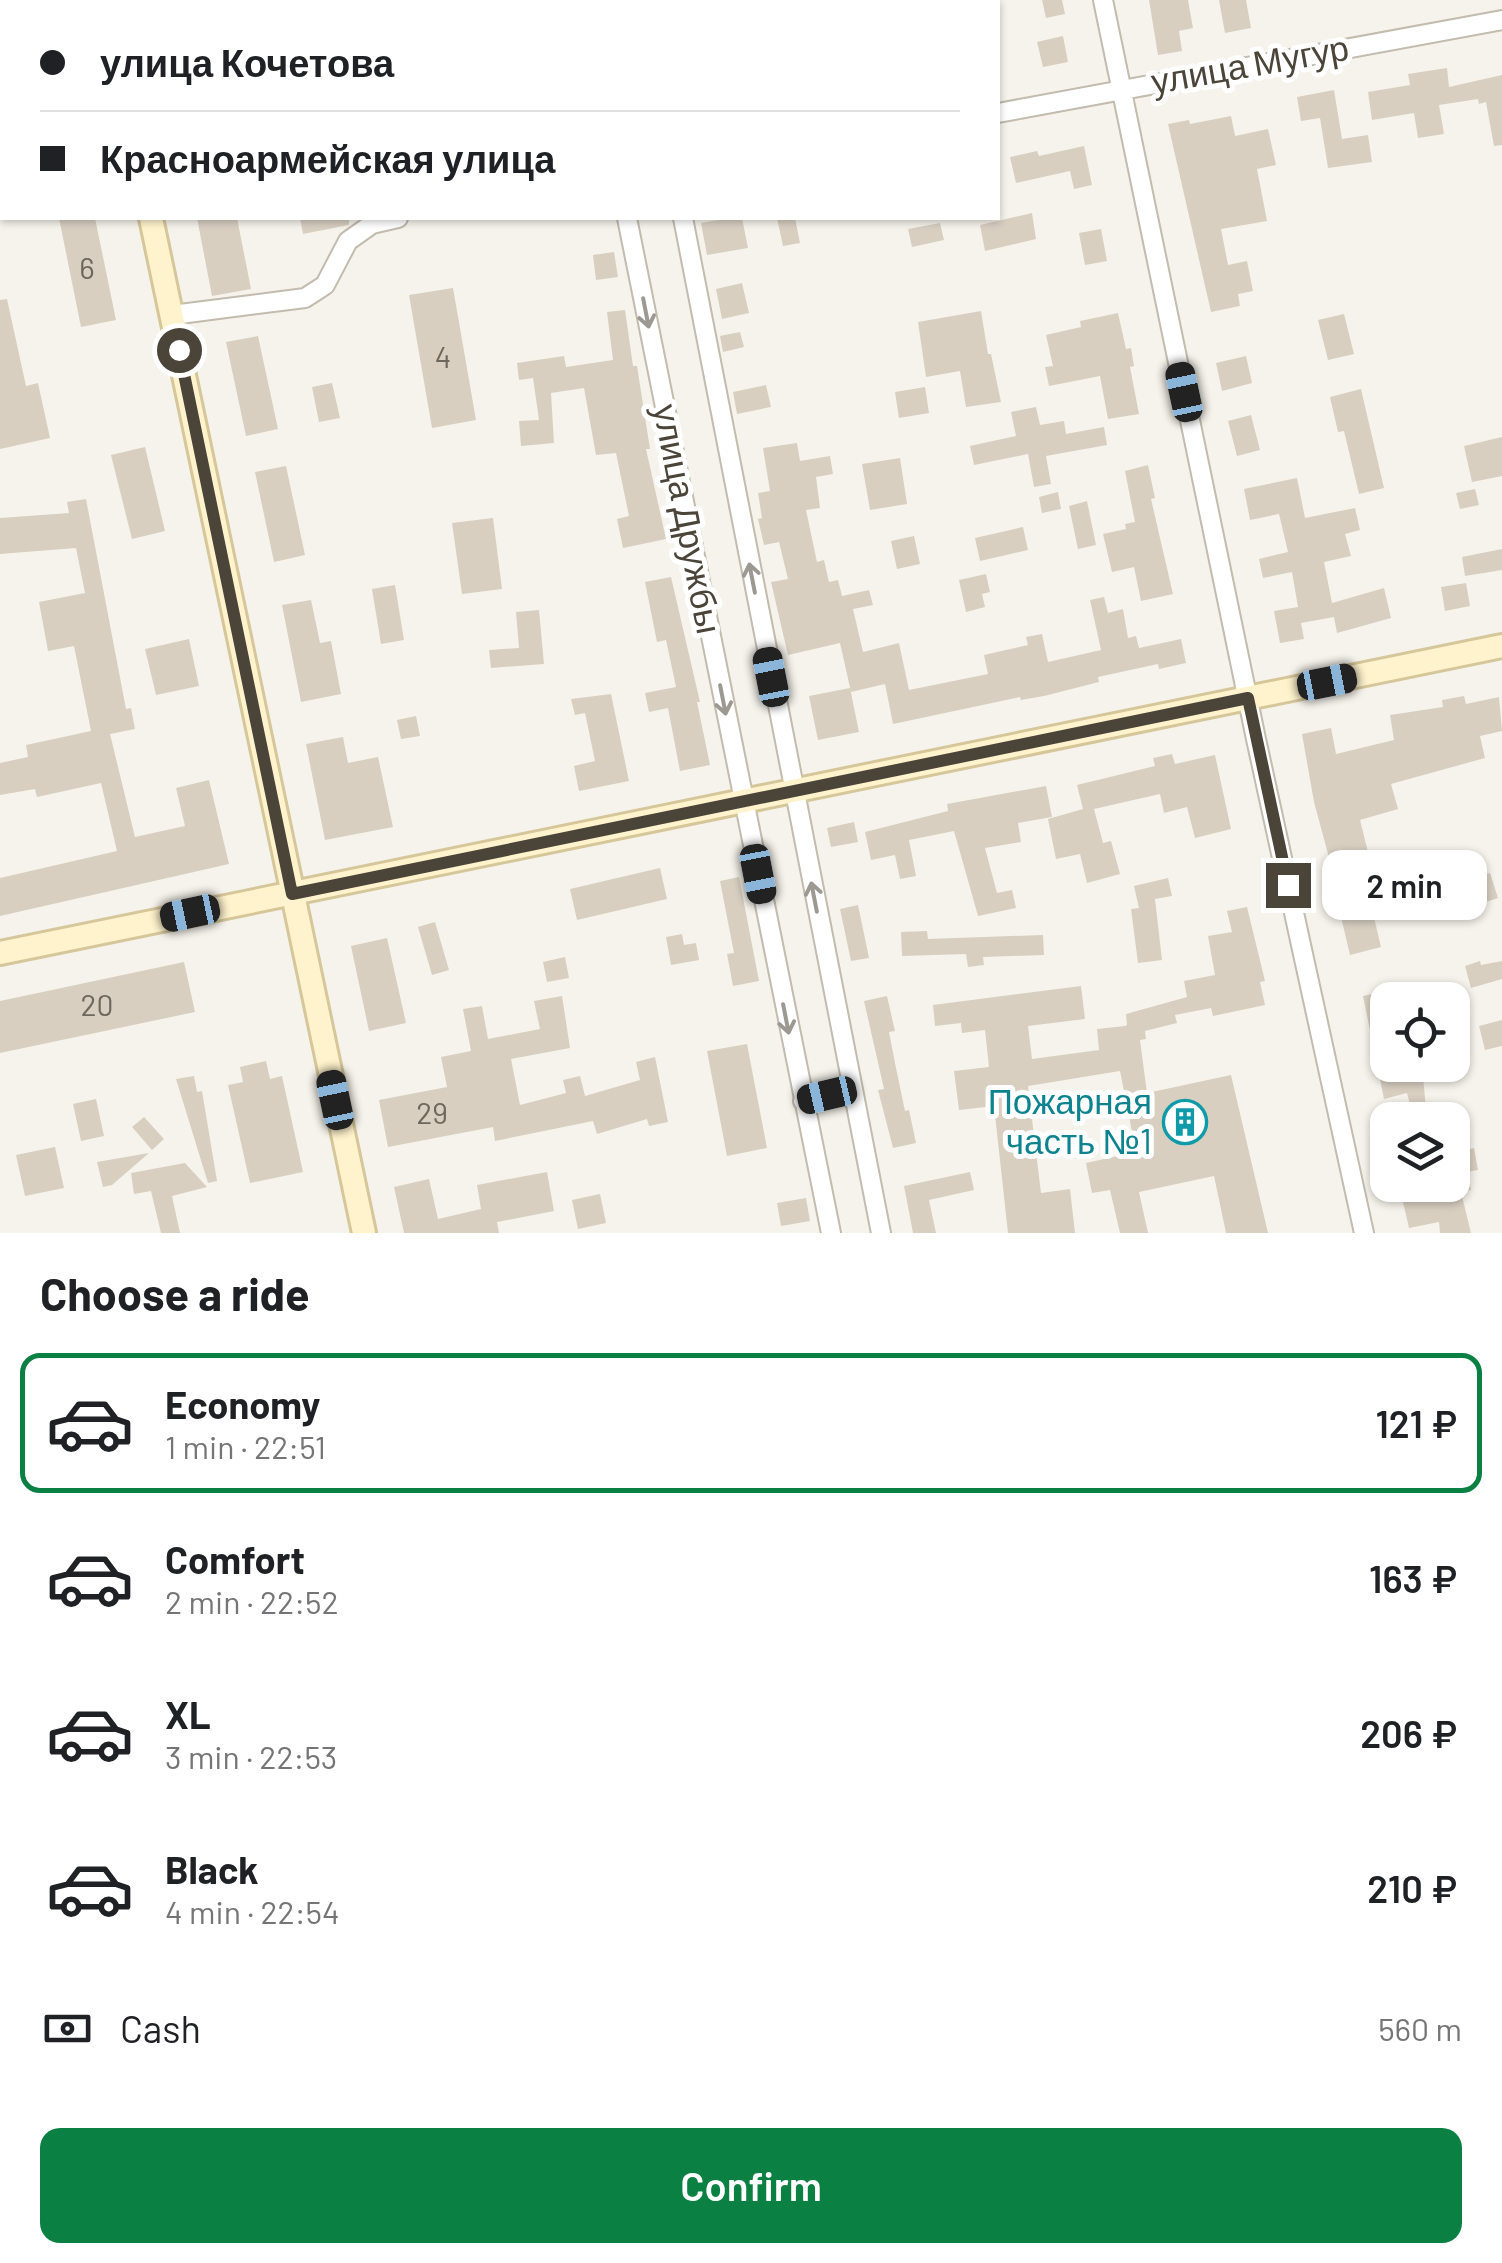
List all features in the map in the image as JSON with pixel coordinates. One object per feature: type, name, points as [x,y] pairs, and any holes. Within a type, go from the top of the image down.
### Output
[{"type":"street","points":[[1103,0],[1364,1233]]},
{"type":"street","name":"улица Мугур","points":[[1000,113],[1502,20]]},
{"type":"street","points":[[151,220],[364,1233]]},
{"type":"street","points":[[172,315],[305,298],[325,285],[348,241],[372,224],[389,220]]},
{"type":"street","name":"улица Дружбы","points":[[627,220],[831,1233]]},
{"type":"street","name":"улица Дружбы","points":[[682,220],[882,1233]]},
{"type":"street","points":[[0,953],[1502,646]]},
{"type":"street","points":[[802,1101],[852,1090]]},
{"type":"building","points":[[1042,0],[1062,0],[1065,14],[1046,18]]},
{"type":"building","points":[[1149,0],[1188,0],[1193,28],[1179,31],[1182,51],[1158,55]]},
{"type":"building","points":[[1219,0],[1246,0],[1251,28],[1225,33]]},
{"type":"building","points":[[1063,36],[1068,62],[1043,67],[1037,42]]},
{"type":"building","points":[[1447,68],[1449,87],[1502,75],[1502,145],[1494,146],[1486,102],[1479,104],[1478,99],[1439,105],[1444,134],[1418,138],[1414,113],[1372,120],[1368,92],[1410,85],[1408,74]]},
{"type":"building","points":[[1334,90],[1342,139],[1368,135],[1372,162],[1328,168],[1320,118],[1301,121],[1297,97]]},
{"type":"building","points":[[1231,116],[1235,136],[1268,129],[1276,165],[1257,169],[1267,221],[1221,229],[1228,265],[1247,261],[1253,291],[1238,294],[1240,306],[1211,312],[1168,124]]},
{"type":"building","points":[[1084,146],[1092,185],[1074,189],[1070,171],[1016,183],[1010,157],[1037,151],[1039,156]]},
{"type":"building","points":[[1032,213],[1036,239],[985,251],[980,225]]},
{"type":"building","points":[[59,220],[95,220],[116,320],[81,327]]},
{"type":"building","points":[[197,220],[237,220],[251,289],[212,296]]},
{"type":"building","points":[[300,220],[349,220],[349,225],[303,234]]},
{"type":"building","points":[[742,220],[748,248],[707,255],[701,223]]},
{"type":"building","points":[[777,220],[795,220],[800,243],[783,246]]},
{"type":"building","points":[[940,223],[944,240],[912,247],[908,229]]},
{"type":"building","points":[[1101,229],[1107,261],[1085,265],[1079,233]]},
{"type":"building","points":[[614,252],[618,277],[596,280],[593,255]]},
{"type":"building","points":[[742,283],[749,313],[722,319],[716,289]]},
{"type":"building","points":[[453,288],[476,420],[432,428],[409,295]]},
{"type":"building","points":[[7,299],[26,386],[38,383],[50,438],[0,449],[0,300]]},
{"type":"building","points":[[625,310],[650,449],[646,449],[666,539],[623,548],[617,519],[629,516],[616,453],[596,455],[584,388],[551,393],[554,443],[521,446],[519,421],[539,420],[533,378],[519,380],[517,363],[564,356],[566,367],[613,360],[607,312]]},
{"type":"building","points":[[981,311],[1001,402],[966,407],[960,371],[926,377],[918,322]]},
{"type":"building","points":[[1118,313],[1126,349],[1131,348],[1134,366],[1130,367],[1139,414],[1108,419],[1100,376],[1049,386],[1045,367],[1053,366],[1046,335],[1081,327],[1080,321]]},
{"type":"building","points":[[1344,314],[1354,354],[1328,360],[1318,320]]},
{"type":"building","points":[[740,332],[744,347],[723,352],[720,336]]},
{"type":"building","points":[[258,336],[278,429],[246,436],[226,342]]},
{"type":"building","points":[[1246,356],[1252,383],[1222,391],[1216,363]]},
{"type":"building","points":[[332,383],[340,418],[319,422],[312,387]]},
{"type":"building","points":[[766,385],[771,407],[737,414],[733,392]]},
{"type":"building","points":[[925,387],[929,413],[899,418],[895,392]]},
{"type":"building","points":[[1361,389],[1384,488],[1359,494],[1344,431],[1338,432],[1330,397]]},
{"type":"building","points":[[1036,407],[1040,425],[1064,421],[1066,434],[1104,427],[1107,445],[1046,456],[1051,484],[1034,487],[1028,454],[974,465],[970,446],[1016,436],[1011,412]]},
{"type":"building","points":[[1251,415],[1260,450],[1237,456],[1228,421]]},
{"type":"building","points":[[1502,437],[1502,476],[1472,482],[1464,446]]},
{"type":"building","points":[[797,443],[800,461],[830,456],[833,474],[816,477],[820,508],[806,510],[817,562],[824,560],[829,582],[838,580],[842,596],[869,590],[873,605],[853,609],[863,652],[899,643],[909,690],[988,674],[984,655],[1028,645],[1026,637],[1042,634],[1048,662],[1101,650],[1090,600],[1104,597],[1108,613],[1123,609],[1128,638],[1136,636],[1139,648],[1181,639],[1186,663],[1159,669],[1158,664],[1098,677],[1099,682],[1044,696],[1021,700],[1020,697],[893,724],[885,684],[851,692],[840,643],[788,655],[771,582],[788,579],[779,542],[764,545],[758,493],[770,491],[763,448]]},
{"type":"building","points":[[145,447],[165,531],[132,539],[111,455]]},
{"type":"building","points":[[900,458],[907,504],[870,510],[862,464]]},
{"type":"building","points":[[1148,465],[1155,498],[1151,499],[1173,594],[1141,601],[1134,567],[1112,572],[1103,534],[1126,529],[1125,524],[1135,522],[1125,471]]},
{"type":"building","points":[[286,466],[305,555],[274,562],[255,472]]},
{"type":"building","points":[[1297,478],[1305,518],[1355,508],[1360,530],[1345,534],[1351,556],[1324,562],[1332,603],[1384,588],[1391,618],[1337,633],[1334,617],[1301,623],[1304,639],[1280,643],[1274,611],[1298,607],[1292,572],[1263,578],[1259,559],[1288,552],[1279,514],[1250,520],[1244,489]]},
{"type":"building","points":[[1475,489],[1479,505],[1460,509],[1456,493]]},
{"type":"building","points":[[1058,492],[1061,509],[1042,513],[1039,497]]},
{"type":"building","points":[[86,499],[126,709],[131,708],[135,729],[110,734],[135,837],[185,826],[176,788],[209,780],[229,864],[0,916],[0,878],[117,851],[101,783],[37,797],[35,789],[0,795],[0,763],[28,757],[26,745],[91,731],[74,646],[48,651],[39,602],[85,593],[76,548],[0,554],[0,518],[69,513],[67,502]]},
{"type":"building","points":[[1087,501],[1096,545],[1078,549],[1069,506]]},
{"type":"building","points":[[493,518],[502,589],[462,594],[452,523]]},
{"type":"building","points":[[1023,527],[1028,550],[980,561],[975,538]]},
{"type":"building","points":[[914,536],[920,564],[897,569],[891,541]]},
{"type":"building","points":[[1502,549],[1502,570],[1465,576],[1462,557]]},
{"type":"building","points":[[986,574],[990,592],[982,594],[985,607],[966,612],[959,580]]},
{"type":"building","points":[[671,577],[700,702],[710,765],[680,771],[668,708],[649,712],[645,693],[676,687],[666,640],[657,642],[645,582]]},
{"type":"building","points":[[1466,583],[1470,606],[1445,611],[1441,587]]},
{"type":"building","points":[[395,585],[404,640],[381,644],[372,589]]},
{"type":"building","points":[[311,600],[320,643],[331,641],[341,694],[301,702],[282,605]]},
{"type":"building","points":[[539,610],[544,664],[491,668],[489,650],[519,648],[516,612]]},
{"type":"building","points":[[189,639],[199,686],[156,695],[145,649]]},
{"type":"building","points":[[850,688],[859,732],[818,740],[809,696]]},
{"type":"building","points":[[611,694],[629,781],[579,791],[574,766],[595,761],[585,713],[575,715],[571,699]]},
{"type":"building","points":[[1464,696],[1466,704],[1499,697],[1502,731],[1480,736],[1485,758],[1391,784],[1398,809],[1360,820],[1369,856],[1331,865],[1302,734],[1331,728],[1336,754],[1394,740],[1390,715],[1443,707],[1442,700]]},
{"type":"building","points":[[416,716],[420,736],[401,739],[397,720]]},
{"type":"building","points":[[343,737],[348,763],[378,757],[393,827],[325,840],[306,744]]},
{"type":"building","points":[[1172,754],[1175,764],[1215,755],[1231,829],[1195,838],[1187,807],[1164,813],[1160,794],[1094,809],[1103,843],[1111,841],[1120,874],[1087,883],[1080,854],[1056,859],[1048,819],[1083,809],[1077,785],[1155,766],[1153,758]]},
{"type":"building","points":[[1046,786],[1052,817],[1018,823],[1021,842],[985,848],[997,893],[1012,890],[1016,908],[978,916],[954,831],[909,840],[916,876],[900,879],[895,855],[871,860],[865,832],[948,811],[947,804]]},
{"type":"building","points":[[854,822],[858,842],[831,847],[827,828]]},
{"type":"building","points":[[660,868],[667,899],[577,920],[570,889]]},
{"type":"building","points":[[1490,873],[1498,898],[1474,906],[1466,881]]},
{"type":"building","points":[[739,877],[759,981],[733,986],[727,954],[734,953],[720,881]]},
{"type":"building","points":[[1168,878],[1172,896],[1155,899],[1162,960],[1138,963],[1131,909],[1139,908],[1134,886]]},
{"type":"building","points":[[858,905],[869,958],[851,961],[840,909]]},
{"type":"building","points":[[1247,907],[1265,981],[1260,982],[1265,1005],[1213,1016],[1211,1008],[1175,1015],[1177,1023],[1145,1031],[1146,1039],[1140,1040],[1147,1093],[1231,1075],[1268,1233],[1226,1233],[1214,1176],[1139,1192],[1148,1233],[1120,1233],[1110,1190],[1092,1193],[1086,1163],[1136,1152],[1120,1071],[1028,1086],[1041,1193],[1070,1189],[1075,1233],[1008,1233],[994,1106],[959,1110],[954,1071],[989,1067],[985,1030],[962,1033],[961,1023],[935,1026],[933,1005],[1081,986],[1085,1019],[1028,1026],[1032,1059],[1099,1050],[1097,1029],[1125,1026],[1126,1014],[1187,997],[1184,981],[1215,975],[1208,936],[1232,932],[1227,911]]},
{"type":"building","points":[[1372,909],[1381,947],[1350,955],[1341,917]]},
{"type":"building","points":[[435,922],[449,970],[432,975],[418,927]]},
{"type":"building","points":[[927,931],[928,939],[1043,935],[1044,955],[983,957],[984,965],[968,967],[966,954],[902,956],[901,932]]},
{"type":"building","points":[[682,934],[684,945],[696,943],[699,960],[671,965],[666,937]]},
{"type":"building","points":[[387,938],[406,1023],[369,1031],[351,946]]},
{"type":"building","points":[[565,957],[569,978],[547,982],[543,962]]},
{"type":"building","points":[[1502,961],[1502,979],[1471,988],[1465,966]]},
{"type":"building","points":[[184,962],[195,1012],[0,1053],[0,1001]]},
{"type":"building","points":[[1370,994],[1370,1030],[1363,996]]},
{"type":"building","points":[[562,996],[570,1048],[511,1059],[520,1105],[566,1093],[563,1080],[580,1076],[585,1096],[640,1080],[636,1062],[655,1057],[668,1122],[649,1126],[647,1119],[597,1134],[593,1121],[495,1141],[493,1127],[388,1147],[379,1100],[447,1087],[441,1057],[471,1051],[463,1009],[482,1006],[488,1039],[540,1029],[534,1001]]},
{"type":"building","points":[[887,996],[895,1031],[889,1032],[896,1068],[916,1143],[893,1148],[878,1090],[884,1089],[864,1001]]},
{"type":"building","points":[[1502,1020],[1502,1046],[1485,1050],[1479,1026]]},
{"type":"building","points":[[747,1044],[767,1148],[727,1156],[707,1051]]},
{"type":"building","points":[[266,1061],[270,1079],[282,1076],[303,1172],[250,1183],[228,1085],[243,1082],[240,1067]]},
{"type":"building","points":[[194,1076],[197,1092],[202,1091],[217,1181],[208,1183],[176,1079]]},
{"type":"building","points":[[1381,1082],[1424,1082],[1425,1102],[1409,1102],[1407,1093],[1384,1099]]},
{"type":"building","points":[[96,1099],[104,1136],[81,1141],[73,1104]]},
{"type":"building","points":[[144,1117],[164,1139],[152,1150],[132,1127]]},
{"type":"building","points":[[55,1147],[64,1188],[25,1196],[16,1155]]},
{"type":"building","points":[[1474,1148],[1478,1170],[1470,1171],[1470,1149]]},
{"type":"building","points":[[149,1153],[112,1185],[103,1187],[97,1162]]},
{"type":"building","points":[[185,1163],[207,1187],[172,1196],[180,1233],[161,1233],[151,1191],[134,1194],[131,1173]]},
{"type":"building","points":[[547,1172],[554,1211],[497,1222],[499,1233],[404,1233],[394,1187],[429,1179],[438,1219],[481,1209],[477,1185]]},
{"type":"building","points":[[970,1172],[974,1190],[929,1200],[936,1233],[913,1233],[904,1186]]},
{"type":"building","points":[[600,1194],[606,1223],[578,1229],[572,1200]]},
{"type":"building","points":[[806,1198],[810,1221],[781,1226],[777,1203]]},
{"type":"building","points":[[1403,1202],[1463,1202],[1471,1233],[1440,1233],[1439,1222],[1409,1228]]},
{"type":"place","name":"Пожарная часть №1","points":[[1185,1122]]},
{"type":"route","points":[[179,350],[292,894],[1248,698],[1288,885]]}]
